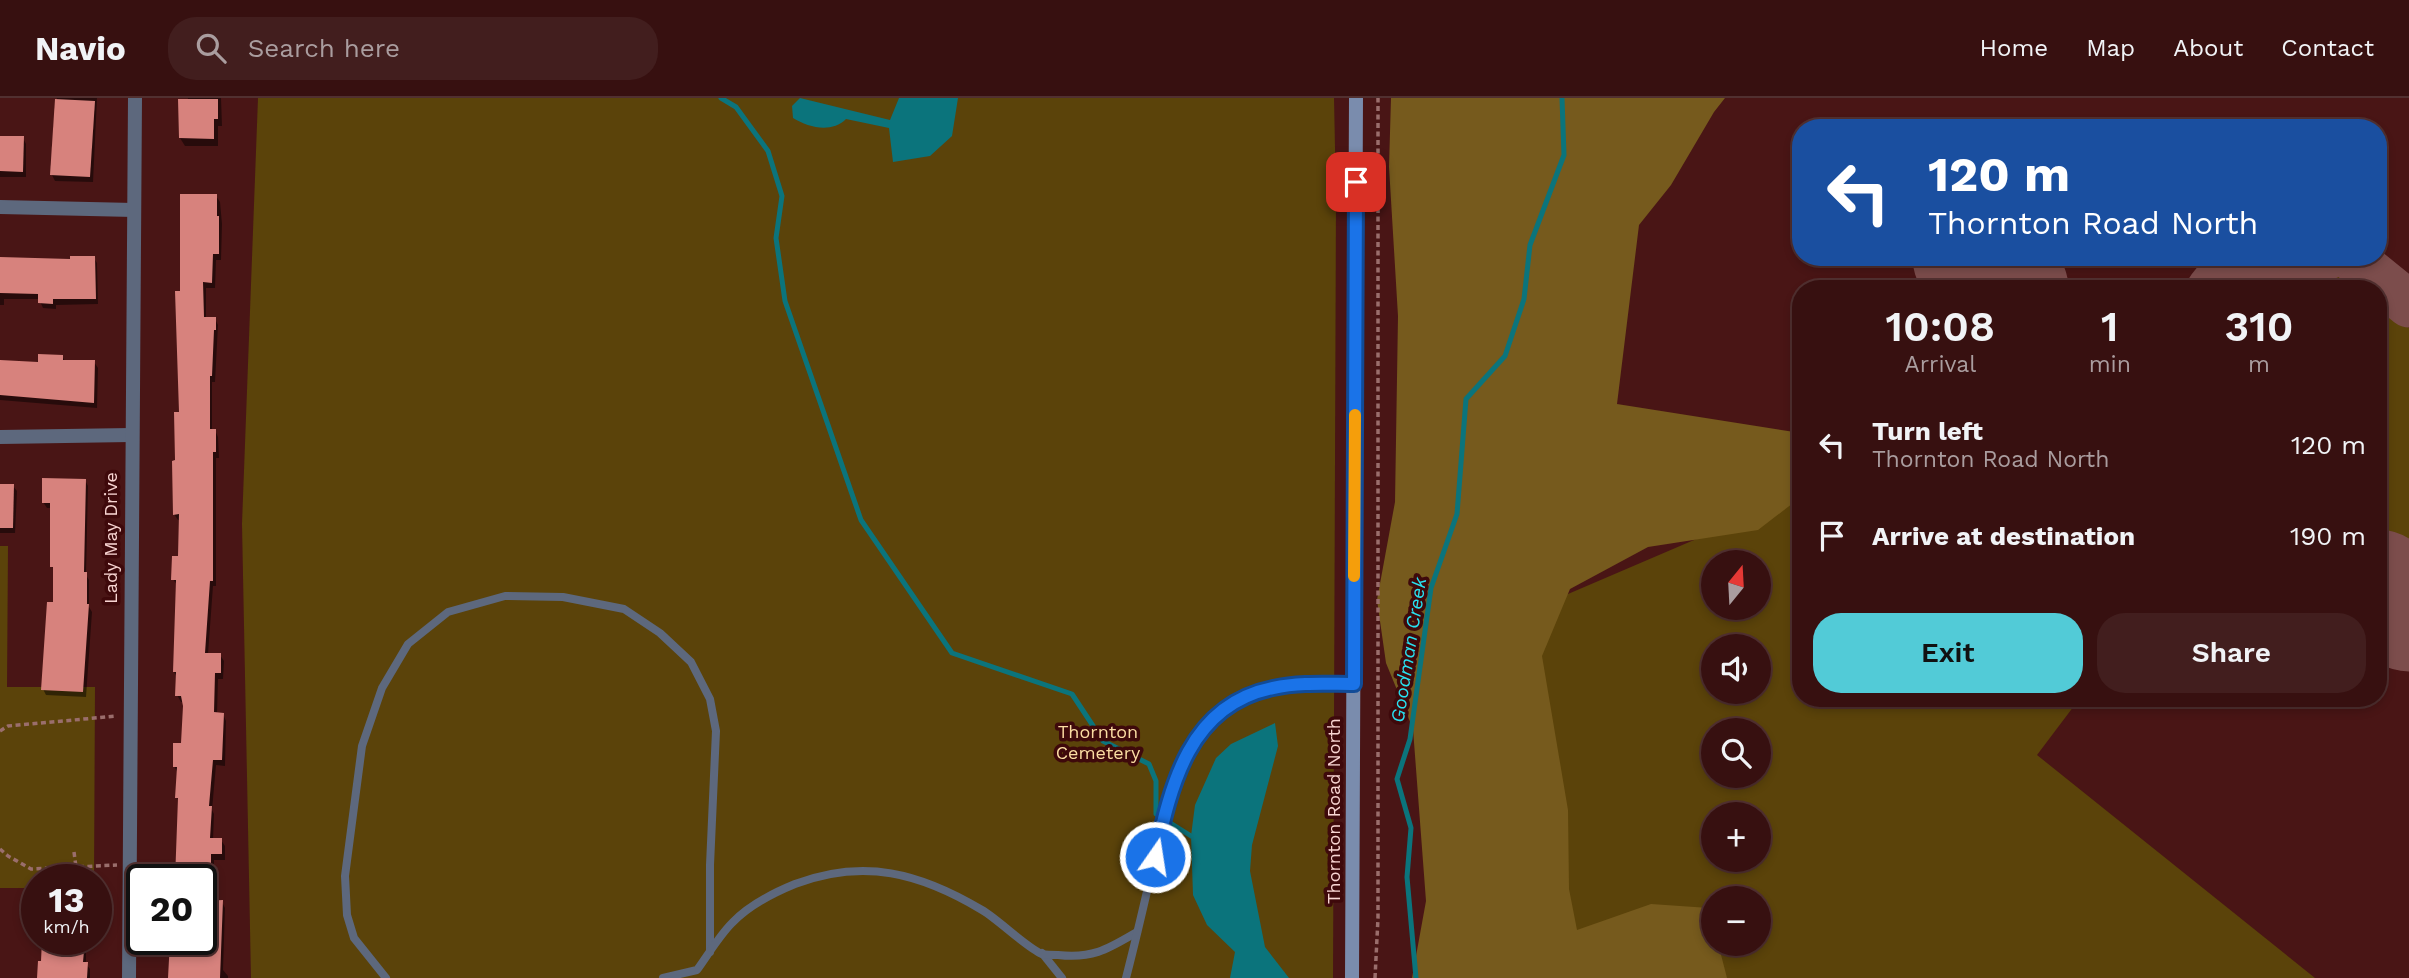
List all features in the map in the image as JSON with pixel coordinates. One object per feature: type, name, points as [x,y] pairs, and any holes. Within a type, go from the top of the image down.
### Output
[{"type":"main road","name":"Thornton Road North","points":[[1352,978],[1356,98]]},
{"type":"street","name":"Lady May Drive","points":[[129,864],[135,98]]},
{"type":"street","points":[[0,207],[134,210]]},
{"type":"street","points":[[0,437],[131,435]]},
{"type":"street","name":"Lady May Drive","points":[[129,955],[129,978]]},
{"type":"lane","points":[[386,978],[354,938],[347,915],[345,876],[362,746],[382,688],[408,644],[448,612],[505,596],[563,597],[624,609],[660,633],[691,662],[710,699],[716,732],[710,866],[710,952]]},
{"type":"lane","points":[[1126,978],[1167,807],[1181,766],[1196,737],[1216,715],[1242,697],[1272,688],[1300,684],[1354,684]]},
{"type":"lane","points":[[663,978],[697,974],[732,922],[771,893],[815,877],[864,870],[891,872],[916,878],[984,911],[1042,954],[1062,978]]},
{"type":"lane","points":[[1042,954],[1092,956],[1137,932]]},
{"type":"path","points":[[1375,978],[1378,918],[1378,98]]},
{"type":"path","points":[[0,731],[8,726],[130,715]]},
{"type":"path","points":[[0,849],[22,864]]},
{"type":"path","points":[[74,852],[76,864]]},
{"type":"green space","name":"Thornton Cemetery","points":[[258,98],[1334,98],[1336,198],[1333,978],[251,978],[242,524]]},
{"type":"green space","points":[[2343,274],[2350,280],[2272,280]]},
{"type":"green space","points":[[2387,310],[2409,328],[2409,558],[2387,540]]},
{"type":"green space","points":[[1792,493],[1792,707],[2073,707],[2037,755],[2315,978],[1543,978],[1540,606],[1750,516]]},
{"type":"green space","points":[[0,546],[8,546],[7,687],[95,687],[94,864],[21,864],[21,888],[0,888]]},
{"type":"shaded area","points":[[1391,98],[1725,98],[1671,185],[1639,225],[1617,404],[1792,432],[1792,504],[1758,530],[1648,547],[1570,589],[1542,656],[1568,810],[1569,889],[1577,930],[1651,904],[1701,907],[1701,956],[1721,956],[1727,978],[1412,978],[1426,901],[1413,729],[1386,663],[1377,600],[1395,502],[1398,316],[1389,167]]},
{"type":"water","points":[[800,98],[890,120],[899,98],[958,98],[952,136],[930,156],[893,162],[889,128],[846,119],[834,126],[820,128],[806,124],[793,118],[792,106]]},
{"type":"water","points":[[1275,723],[1278,746],[1252,845],[1250,871],[1265,947],[1289,978],[1230,978],[1235,952],[1207,925],[1193,895],[1191,836],[1195,805],[1216,758],[1231,744]]},
{"type":"building","points":[[55,99],[95,101],[90,177],[50,175]]},
{"type":"building","points":[[178,99],[218,99],[214,139],[179,138]]},
{"type":"building","points":[[0,136],[24,136],[23,172],[0,171]]},
{"type":"building","points":[[180,194],[217,194],[219,254],[213,254],[212,283],[203,282],[204,317],[216,317],[210,376],[210,429],[216,429],[216,452],[213,452],[213,581],[210,581],[205,653],[221,653],[221,673],[215,673],[214,712],[224,713],[222,760],[213,760],[209,806],[212,806],[210,838],[222,838],[222,854],[211,854],[211,864],[176,864],[178,798],[175,798],[177,767],[173,767],[173,743],[181,743],[183,706],[181,696],[175,696],[176,672],[173,672],[176,580],[171,580],[172,556],[178,556],[179,514],[173,515],[172,461],[175,460],[174,412],[179,412],[175,291],[180,291]]},
{"type":"building","points":[[70,256],[95,256],[96,299],[53,299],[53,304],[38,303],[38,294],[0,293],[0,257],[70,259]]},
{"type":"building","points":[[38,354],[63,355],[63,360],[95,360],[94,403],[0,395],[0,360],[38,362]]},
{"type":"building","points":[[42,478],[86,479],[84,572],[87,572],[89,604],[83,692],[41,690],[47,602],[53,602],[50,503],[42,503]]},
{"type":"building","points":[[0,484],[14,484],[13,528],[0,528]]},
{"type":"building","points":[[217,900],[223,900],[220,978],[168,978],[169,955],[217,955]]},
{"type":"building","points":[[41,955],[84,955],[83,962],[88,962],[87,978],[37,978],[38,961],[41,961]]},
{"type":"waterway","points":[[721,98],[736,107],[768,151],[782,196],[776,238],[785,301],[861,520],[952,653],[1072,694],[1103,741],[1149,764],[1156,781],[1156,814],[1191,836]]},
{"type":"waterway","name":"Goodman Creek","points":[[1416,978],[1407,877],[1411,828],[1397,779],[1410,739],[1431,588],[1457,514],[1466,399],[1505,356],[1524,299],[1530,245],[1564,155],[1562,98]]},
{"type":"taxiway","points":[[2217,280],[2226,269],[2251,266]]},
{"type":"taxiway","points":[[2362,266],[2379,280]]},
{"type":"taxiway","points":[[2387,286],[2409,304]]},
{"type":"runway","points":[[1982,266],[1999,280]]},
{"type":"runway","points":[[2387,595],[2409,613]]},
{"type":"slow traffic","points":[[1354,576],[1355,415]]},
{"type":"route","points":[[1155,857],[1167,807],[1181,766],[1196,737],[1216,715],[1242,697],[1272,688],[1300,684],[1354,684],[1356,182]]}]
